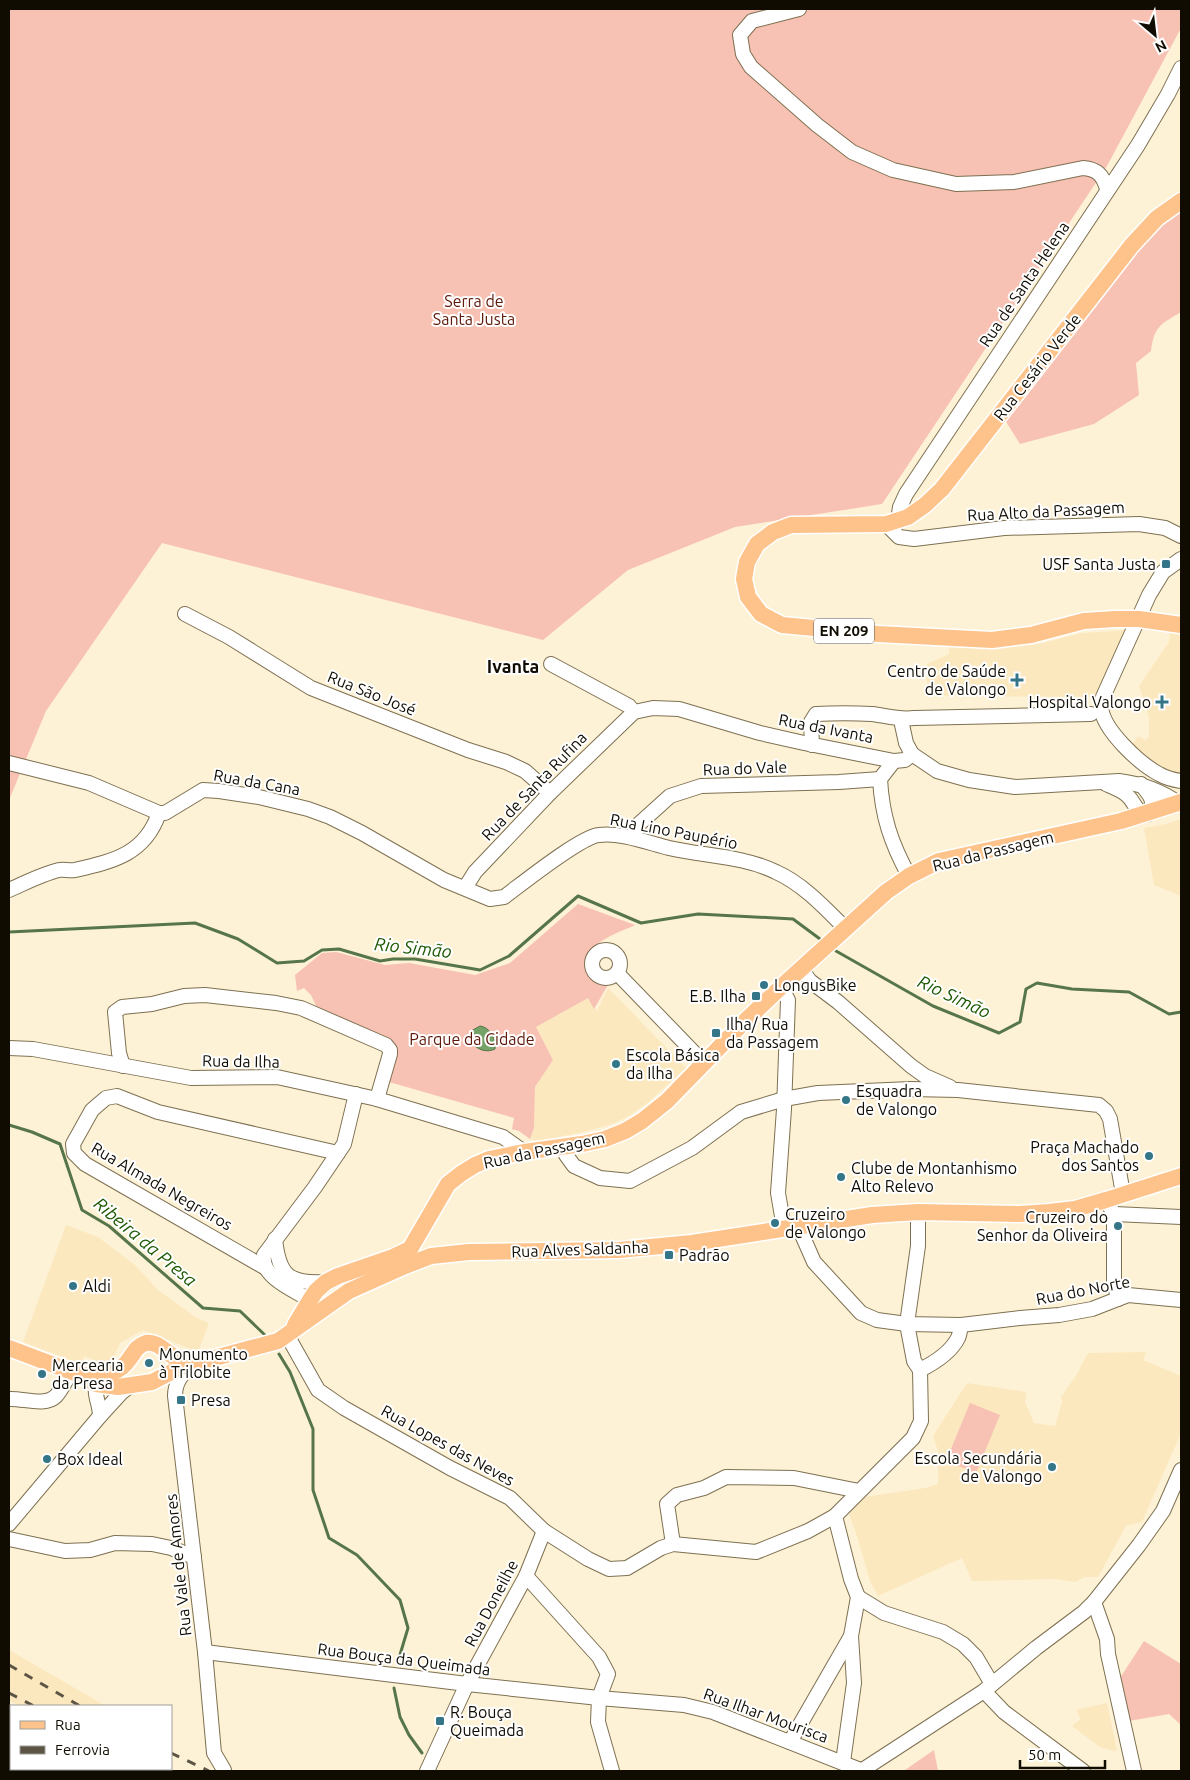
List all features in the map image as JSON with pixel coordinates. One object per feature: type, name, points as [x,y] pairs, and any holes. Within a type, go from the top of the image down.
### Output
[{"type":"main road","name":"Rua Cesário Verde","points":[[892,522],[908,517],[925,505],[942,489],[1132,245],[1157,218],[1181,201]]},
{"type":"main road","name":"EN 209","points":[[892,522],[791,525],[773,532],[757,544],[747,562],[744,579],[748,597],[762,614],[782,624],[898,636],[992,640],[1032,635],[1084,621],[1116,618],[1181,625]]},
{"type":"main road","name":"Rua da Passagem","points":[[416,1254],[448,1184],[462,1173],[489,1159],[605,1139],[625,1132],[642,1121],[667,1101],[781,987],[886,892],[909,876],[939,861],[1121,821],[1180,803]]},
{"type":"main road","points":[[1123,1194],[1181,1176]]},
{"type":"main road","name":"Rua Alves Saldanha","points":[[349,1291],[405,1266],[416,1254],[431,1256],[469,1252],[619,1250],[692,1243],[872,1215],[918,1212],[1020,1214],[1110,1207],[1123,1194]]},
{"type":"main road","points":[[288,1335],[310,1300],[326,1282],[338,1276],[400,1255],[416,1254]]},
{"type":"main road","points":[[310,1300],[323,1301],[349,1291]]},
{"type":"main road","points":[[9,1348],[91,1386],[118,1387],[156,1374],[182,1362],[197,1362],[270,1344],[288,1335],[349,1291]]},
{"type":"main road","points":[[91,1386],[105,1375],[112,1374],[127,1362],[138,1347],[150,1343],[162,1348],[156,1374]]},
{"type":"main road","points":[[127,1362],[140,1379],[156,1374]]},
{"type":"street","points":[[799,9],[752,21],[740,35],[743,54],[751,67],[817,125],[852,152],[893,170],[956,184],[1014,182],[1083,168],[1093,169],[1100,174],[1107,189]]},
{"type":"street","name":"Rua de Santa Helena","points":[[892,522],[906,494],[1138,145],[1181,68]]},
{"type":"street","name":"Rua Alto da Passagem","points":[[892,522],[899,537],[914,539],[1004,528],[1139,524],[1164,528],[1181,536]]},
{"type":"street","points":[[1181,559],[1163,572],[1149,596],[1103,697],[1101,708],[1119,741],[1135,756],[1158,774],[1181,781]]},
{"type":"street","name":"Rua São José","points":[[185,614],[229,637],[310,688],[468,750],[506,762],[524,771],[550,793]]},
{"type":"street","points":[[551,664],[629,706],[634,712]]},
{"type":"street","name":"Rua da Ivanta","points":[[634,712],[653,708],[679,708],[808,744],[894,761]]},
{"type":"street","name":"Rua de Santa Rufina","points":[[465,888],[474,872],[550,793],[634,712]]},
{"type":"street","points":[[808,744],[811,722],[816,714],[870,714],[892,716],[901,720],[914,718],[1090,714]]},
{"type":"street","points":[[901,720],[906,743],[912,754],[937,771],[969,780],[1015,787],[1119,781],[1141,784],[1164,793],[1180,803]]},
{"type":"street","points":[[909,876],[894,849],[885,820],[880,779],[894,761],[905,760],[912,754]]},
{"type":"street","points":[[9,763],[89,784],[159,813],[154,828],[138,847],[114,859],[72,871],[61,870],[9,890]]},
{"type":"street","name":"Rua do Vale","points":[[632,837],[639,824],[670,796],[701,786],[880,779]]},
{"type":"street","points":[[1102,783],[1130,797],[1137,809],[1148,814],[1153,807],[1153,801],[1141,784]]},
{"type":"street","name":"Rua da Cana","points":[[159,813],[165,813],[204,790],[218,790],[259,797],[308,809],[354,829],[444,880],[465,888]]},
{"type":"street","points":[[1119,790],[1124,809],[1121,821]]},
{"type":"street","name":"Rua Lino Paupério","points":[[465,888],[490,899],[504,897],[581,842],[598,835],[632,837],[670,848],[759,865],[775,871],[805,891],[846,929]]},
{"type":"street","points":[[801,969],[810,981],[838,1002],[911,1066],[925,1076],[958,1090]]},
{"type":"street","points":[[617,973],[704,1064]]},
{"type":"street","name":"Rua do Norte","points":[[781,987],[788,1000],[778,1193],[792,1227],[803,1237],[814,1262],[861,1313],[877,1320],[907,1324],[961,1325],[1059,1315],[1092,1309],[1128,1296],[1181,1300]]},
{"type":"street","points":[[123,1066],[119,1053],[116,1012],[122,1008],[152,1004],[184,996],[205,994],[276,1003],[301,1008],[386,1045],[390,1050],[390,1054],[377,1099]]},
{"type":"street","name":"Rua da Ilha","points":[[9,1048],[33,1049],[192,1078],[277,1077],[377,1099],[503,1137],[524,1152]]},
{"type":"street","points":[[564,1147],[566,1155],[574,1166],[600,1178],[630,1180],[692,1148],[741,1112],[784,1099],[818,1093],[911,1089],[958,1090],[1099,1106],[1106,1111],[1110,1118],[1123,1194]]},
{"type":"street","points":[[310,1300],[273,1277],[264,1267],[262,1260],[275,1239],[344,1144],[356,1094]]},
{"type":"street","name":"Rua Almada Negreiros","points":[[264,1267],[85,1164],[74,1153],[73,1144],[92,1110],[106,1098],[117,1096],[158,1112],[338,1153]]},
{"type":"street","points":[[1118,1299],[1114,1281],[1110,1207],[1181,1217]]},
{"type":"street","name":"Rua Lopes das Neves","points":[[288,1335],[318,1390],[344,1408],[441,1464],[510,1498],[544,1530],[588,1559],[609,1569],[627,1568],[661,1548],[673,1544],[756,1552],[808,1531],[835,1516],[913,1438],[921,1421],[920,1370],[914,1361],[907,1324],[918,1246],[918,1212]]},
{"type":"street","points":[[275,1239],[277,1258],[285,1272],[296,1280],[326,1282]]},
{"type":"street","points":[[920,1370],[933,1364],[948,1351],[958,1337],[961,1325]]},
{"type":"street","points":[[91,1386],[98,1381],[114,1379],[127,1362]]},
{"type":"street","points":[[175,1393],[182,1375],[197,1362]]},
{"type":"street","points":[[9,1399],[16,1398],[47,1402],[55,1397],[91,1386],[156,1374]]},
{"type":"street","name":"Rua Vale de Amores","points":[[156,1374],[175,1393],[205,1652],[214,1754],[224,1770]]},
{"type":"street","points":[[9,1524],[100,1416],[91,1386]]},
{"type":"street","points":[[862,1771],[988,1688],[1084,1612],[1139,1545],[1163,1511],[1181,1470]]},
{"type":"street","points":[[673,1544],[667,1504],[678,1495],[704,1488],[726,1477],[794,1478],[859,1491]]},
{"type":"street","points":[[835,1516],[851,1579],[858,1597],[851,1636],[854,1683],[843,1762]]},
{"type":"street","name":"Rua Doneilhe","points":[[427,1771],[467,1684],[526,1576],[544,1530]]},
{"type":"street","points":[[9,1539],[65,1551],[90,1550],[115,1543],[152,1544],[170,1548],[194,1557]]},
{"type":"street","points":[[526,1576],[599,1657],[608,1674],[599,1698],[598,1722],[612,1771]]},
{"type":"street","points":[[858,1597],[884,1612],[943,1632],[963,1644],[976,1656],[988,1688],[1004,1712],[1083,1771]]},
{"type":"street","points":[[1094,1602],[1107,1639],[1108,1654],[1134,1771]]},
{"type":"street","points":[[790,1742],[851,1636]]},
{"type":"street","name":"Rua Bouça da Queimada","points":[[205,1652],[599,1698]]},
{"type":"street","name":"Rua Ilhar Mourisca","points":[[599,1698],[684,1705],[713,1712],[862,1771]]},
{"type":"shaded area","name":"Centro de Saúde de Valongo","points":[[1130,630],[1099,697],[927,696],[927,664],[949,654],[949,647],[996,649],[1043,643],[1082,633]]},
{"type":"shaded area","name":"Hospital Valongo","points":[[1170,633],[1181,635],[1181,776],[1175,776],[1132,746],[1138,736],[1146,740],[1149,737],[1149,717],[1139,686],[1169,642]]},
{"type":"shaded area","points":[[1181,819],[1181,896],[1154,885],[1144,828]]},
{"type":"shaded area","name":"Escola Básica da Ilha","points":[[608,988],[686,1068],[646,1104],[627,1117],[612,1124],[584,1132],[538,1141],[530,1139],[534,1128],[535,1087],[553,1060],[536,1027],[588,998],[597,1011]]},
{"type":"shaded area","points":[[480,1026],[492,1034],[495,1049],[490,1051],[481,1050],[471,1041],[471,1031]]},
{"type":"shaded area","points":[[66,1225],[98,1237],[136,1266],[158,1290],[195,1317],[209,1323],[198,1352],[143,1330],[120,1343],[110,1366],[84,1356],[81,1364],[23,1342]]},
{"type":"shaded area","name":"Escola Secundária de Valongo","points":[[1146,1352],[1143,1360],[1181,1376],[1181,1433],[1142,1522],[1126,1526],[1098,1577],[1084,1577],[1076,1582],[1055,1579],[972,1581],[962,1558],[878,1596],[870,1581],[849,1514],[864,1497],[925,1488],[938,1484],[938,1451],[933,1436],[967,1383],[1026,1392],[1025,1402],[1034,1423],[1055,1426],[1062,1402],[1061,1397],[1077,1374],[1088,1353]]},
{"type":"shaded area","points":[[9,1650],[104,1705],[18,1705],[9,1701]]},
{"type":"shaded area","points":[[1107,1703],[1117,1750],[1114,1751],[1100,1747],[1072,1726],[1081,1719],[1076,1710]]},
{"type":"green space","name":"Serra de Santa Justa","points":[[9,9],[1181,9],[1181,28],[1107,166],[882,504],[735,527],[628,570],[543,640],[162,543],[46,711],[9,800]]},
{"type":"green space","points":[[1181,209],[1181,312],[1160,327],[1154,336],[1151,351],[1136,363],[1139,395],[1094,424],[1020,444],[1005,420],[1139,247],[1162,224]]},
{"type":"green space","name":"Parque da Cidade","points":[[578,904],[635,925],[600,942],[587,955],[585,963],[586,972],[590,978],[595,982],[608,985],[594,1009],[588,998],[536,1027],[553,1060],[535,1087],[534,1128],[530,1139],[519,1131],[512,1129],[514,1118],[389,1082],[398,1051],[392,1041],[318,1010],[311,995],[304,988],[297,991],[295,975],[322,953],[336,952],[385,965],[409,963],[475,975],[510,963]]},
{"type":"green space","points":[[970,1403],[1000,1415],[976,1473],[946,1461]]},
{"type":"green space","points":[[1144,1641],[1181,1664],[1181,1725],[1169,1714],[1129,1721],[1120,1678]]},
{"type":"green space","points":[[934,1750],[938,1771],[905,1770]]},
{"type":"waterway","name":"Rio Simão","points":[[9,932],[195,923],[238,939],[277,963],[304,961],[322,950],[339,949],[380,961],[415,959],[480,970],[509,956],[578,896],[641,923],[698,914],[793,919],[820,939]]},
{"type":"waterway","name":"Rio Simão","points":[[836,951],[933,1006],[999,1033],[1020,1022],[1026,989],[1037,983],[1072,989],[1129,992],[1169,1014],[1181,1012]]},
{"type":"waterway","name":"Ribeira da Presa","points":[[9,1125],[60,1144],[82,1210],[109,1226],[203,1308],[240,1311],[267,1337]]},
{"type":"waterway","name":"Ribeira da Presa","points":[[279,1354],[290,1372],[313,1429],[313,1490],[329,1538],[357,1555],[400,1600],[408,1628],[399,1658]]},
{"type":"waterway","name":"Ribeira da Presa","points":[[394,1688],[400,1717],[409,1735],[422,1753]]},
{"type":"railway","points":[[9,1665],[78,1705]]},
{"type":"railway","points":[[9,1693],[32,1705]]},
{"type":"railway","points":[[172,1753],[209,1771]]},
{"type":"place","name":"USF Santa Justa","points":[[1166,564]]},
{"type":"place","name":"Centro de Saúde de Valongo","points":[[1017,680]]},
{"type":"place","name":"Hospital Valongo","points":[[1162,702]]},
{"type":"place","name":"LongusBike","points":[[764,985]]},
{"type":"place","name":"E.B. Ilha","points":[[756,996]]},
{"type":"place","name":"Ilha/ Rua da Passagem","points":[[716,1033]]},
{"type":"place","name":"Escola Básica da Ilha","points":[[616,1064]]},
{"type":"place","name":"Esquadra de Valongo","points":[[846,1100]]},
{"type":"place","name":"Praça Machado dos Santos","points":[[1149,1156]]},
{"type":"place","name":"Clube de Montanhismo Alto Relevo","points":[[841,1177]]},
{"type":"place","name":"Cruzeiro de Valongo","points":[[775,1223]]},
{"type":"place","name":"Cruzeiro do Senhor da Oliveira","points":[[1118,1226]]},
{"type":"place","name":"Padrão","points":[[669,1255]]},
{"type":"place","name":"Aldi","points":[[73,1286]]},
{"type":"place","name":"Monumento à Trilobite","points":[[149,1363]]},
{"type":"place","name":"Mercearia da Presa","points":[[42,1374]]},
{"type":"place","name":"Presa","points":[[181,1400]]},
{"type":"place","name":"Box Ideal","points":[[47,1459]]},
{"type":"place","name":"Escola Secundária de Valongo","points":[[1052,1467]]},
{"type":"place","name":"R. Bouça Queimada","points":[[440,1721]]},
{"type":"district","name":"Ivanta","points":[[513,667]]}]
